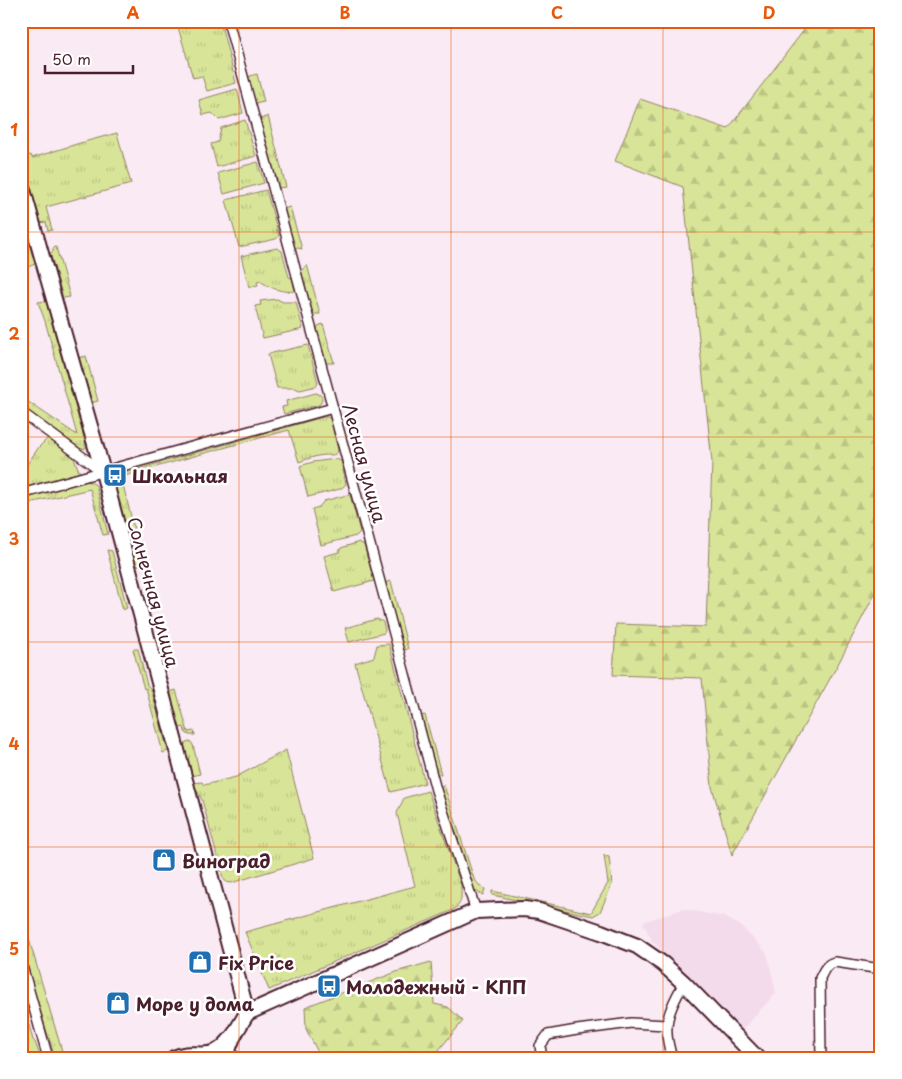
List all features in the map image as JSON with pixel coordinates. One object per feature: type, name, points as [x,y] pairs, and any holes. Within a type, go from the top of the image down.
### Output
[{"type":"street","name":"Лесная улица","points":[[228,21],[436,790],[476,911]]},
{"type":"street","name":"Солнечная улица","points":[[21,183],[103,472],[247,1013]]},
{"type":"street","points":[[21,494],[333,408]]},
{"type":"street","points":[[21,412],[103,472]]},
{"type":"street","points":[[227,1058],[227,1053],[234,1036],[247,1013],[476,911],[524,909],[539,911],[637,946],[663,964],[684,983],[756,1058]]},
{"type":"street","points":[[21,962],[48,1058]]},
{"type":"street","points":[[821,1058],[820,978],[825,968],[831,963],[836,962],[881,969]]},
{"type":"street","points":[[672,1058],[666,1025],[675,998],[684,983]]},
{"type":"street","points":[[542,1058],[540,1046],[548,1036],[631,1023],[666,1025]]},
{"type":"street","points":[[174,1058],[183,1054],[202,1056],[211,1054],[224,1047],[234,1036]]},
{"type":"shaded area","points":[[683,909],[724,917],[741,926],[767,953],[776,993],[742,1030],[652,941],[643,922]]},
{"type":"green space","points":[[192,21],[220,21],[236,83],[207,91],[202,76],[193,78],[178,27]]},
{"type":"green space","points":[[811,21],[881,21],[881,582],[837,666],[732,855],[712,787],[702,678],[613,675],[616,624],[706,627],[712,462],[683,187],[615,161],[640,99],[728,129]]},
{"type":"green space","points":[[257,74],[264,102],[254,104],[248,80],[250,76]]},
{"type":"green space","points":[[237,89],[243,113],[219,120],[212,113],[203,115],[199,100]]},
{"type":"green space","points":[[268,116],[286,187],[277,188],[258,120]]},
{"type":"green space","points":[[245,120],[256,156],[217,167],[211,144],[218,142],[221,128]]},
{"type":"green space","points":[[117,133],[131,184],[46,207],[52,230],[48,231],[46,222],[40,223],[23,157],[31,155],[32,158]]},
{"type":"green space","points":[[258,162],[264,183],[224,194],[218,173]]},
{"type":"green space","points":[[266,190],[279,236],[276,239],[239,247],[226,200]]},
{"type":"green space","points":[[290,207],[302,249],[293,247],[283,209]]},
{"type":"green space","points":[[21,214],[35,264],[26,268],[21,250]]},
{"type":"green space","points":[[56,247],[70,297],[63,298],[50,253]]},
{"type":"green space","points":[[277,248],[282,251],[295,291],[277,289],[260,281],[257,282],[258,285],[249,287],[241,256]]},
{"type":"green space","points":[[307,265],[320,314],[313,314],[301,271]]},
{"type":"green space","points":[[277,299],[283,302],[296,302],[303,329],[263,338],[255,306],[261,305],[260,301]]},
{"type":"green space","points":[[46,301],[86,448],[81,449],[21,406],[21,397],[77,435],[38,302]]},
{"type":"green space","points":[[323,324],[334,363],[325,363],[316,333],[318,326]]},
{"type":"green space","points":[[308,345],[318,383],[316,386],[300,390],[295,388],[277,388],[268,354]]},
{"type":"green space","points":[[86,356],[98,401],[91,403],[79,358]]},
{"type":"green space","points":[[316,393],[322,398],[319,405],[284,414],[282,407],[287,406],[286,401]]},
{"type":"green space","points":[[328,417],[331,420],[338,450],[334,455],[317,456],[299,462],[289,430],[121,477],[134,528],[126,530],[113,484],[115,478],[120,474]]},
{"type":"green space","points":[[48,438],[72,454],[80,473],[21,489],[21,473],[39,447]]},
{"type":"green space","points":[[336,459],[341,461],[346,484],[340,489],[308,497],[300,466]]},
{"type":"green space","points":[[86,481],[96,485],[108,534],[103,535],[90,489],[21,505],[21,498]]},
{"type":"green space","points":[[350,495],[360,532],[356,536],[321,545],[312,509],[319,507],[324,501]]},
{"type":"green space","points":[[136,535],[144,564],[135,566],[128,537]]},
{"type":"green space","points":[[359,542],[364,545],[374,581],[334,592],[324,556],[339,552],[341,548]]},
{"type":"green space","points":[[107,550],[112,551],[127,608],[123,610]]},
{"type":"green space","points":[[391,581],[408,649],[403,650],[384,583]]},
{"type":"green space","points":[[377,619],[383,622],[384,633],[349,642],[345,628]]},
{"type":"green space","points":[[389,644],[425,783],[391,792],[355,663],[374,657],[377,645]]},
{"type":"green space","points":[[133,649],[138,649],[147,685],[151,689],[168,751],[163,753],[146,688],[144,689]]},
{"type":"green space","points":[[176,690],[188,732],[194,731],[195,735],[189,735],[185,732],[184,727],[178,727],[169,696],[170,692]]},
{"type":"green space","points":[[425,715],[441,774],[435,774],[420,716]]},
{"type":"green space","points":[[190,741],[193,745],[200,774],[191,776],[183,748],[186,742]]},
{"type":"green space","points":[[286,750],[314,858],[231,883],[226,882],[223,878],[202,800],[193,783],[202,782],[204,785],[236,777]]},
{"type":"green space","points":[[444,785],[474,879],[485,889],[483,895],[472,888],[440,789]]},
{"type":"green space","points":[[428,791],[461,885],[461,899],[456,908],[269,990],[245,932],[415,886],[397,813],[404,798]]},
{"type":"green space","points":[[604,855],[609,857],[612,884],[600,912],[593,916],[492,895],[492,891],[591,913],[608,883]]},
{"type":"green space","points":[[28,936],[64,1058],[55,1058],[21,948],[21,938]]},
{"type":"green space","points":[[431,962],[434,1004],[448,1007],[463,1021],[432,1058],[321,1058],[306,1029],[305,1007],[399,971]]},
{"type":"green space","points":[[21,1022],[29,1025],[41,1058],[25,1058],[23,1048],[28,1046]]},
{"type":"place","name":"Школьная","points":[[115,475]]},
{"type":"place","name":"Виноград","points":[[164,860]]},
{"type":"place","name":"Fix Price","points":[[200,962]]},
{"type":"place","name":"Молодежный - КПП","points":[[329,986]]},
{"type":"place","name":"Море у дома","points":[[118,1003]]}]
